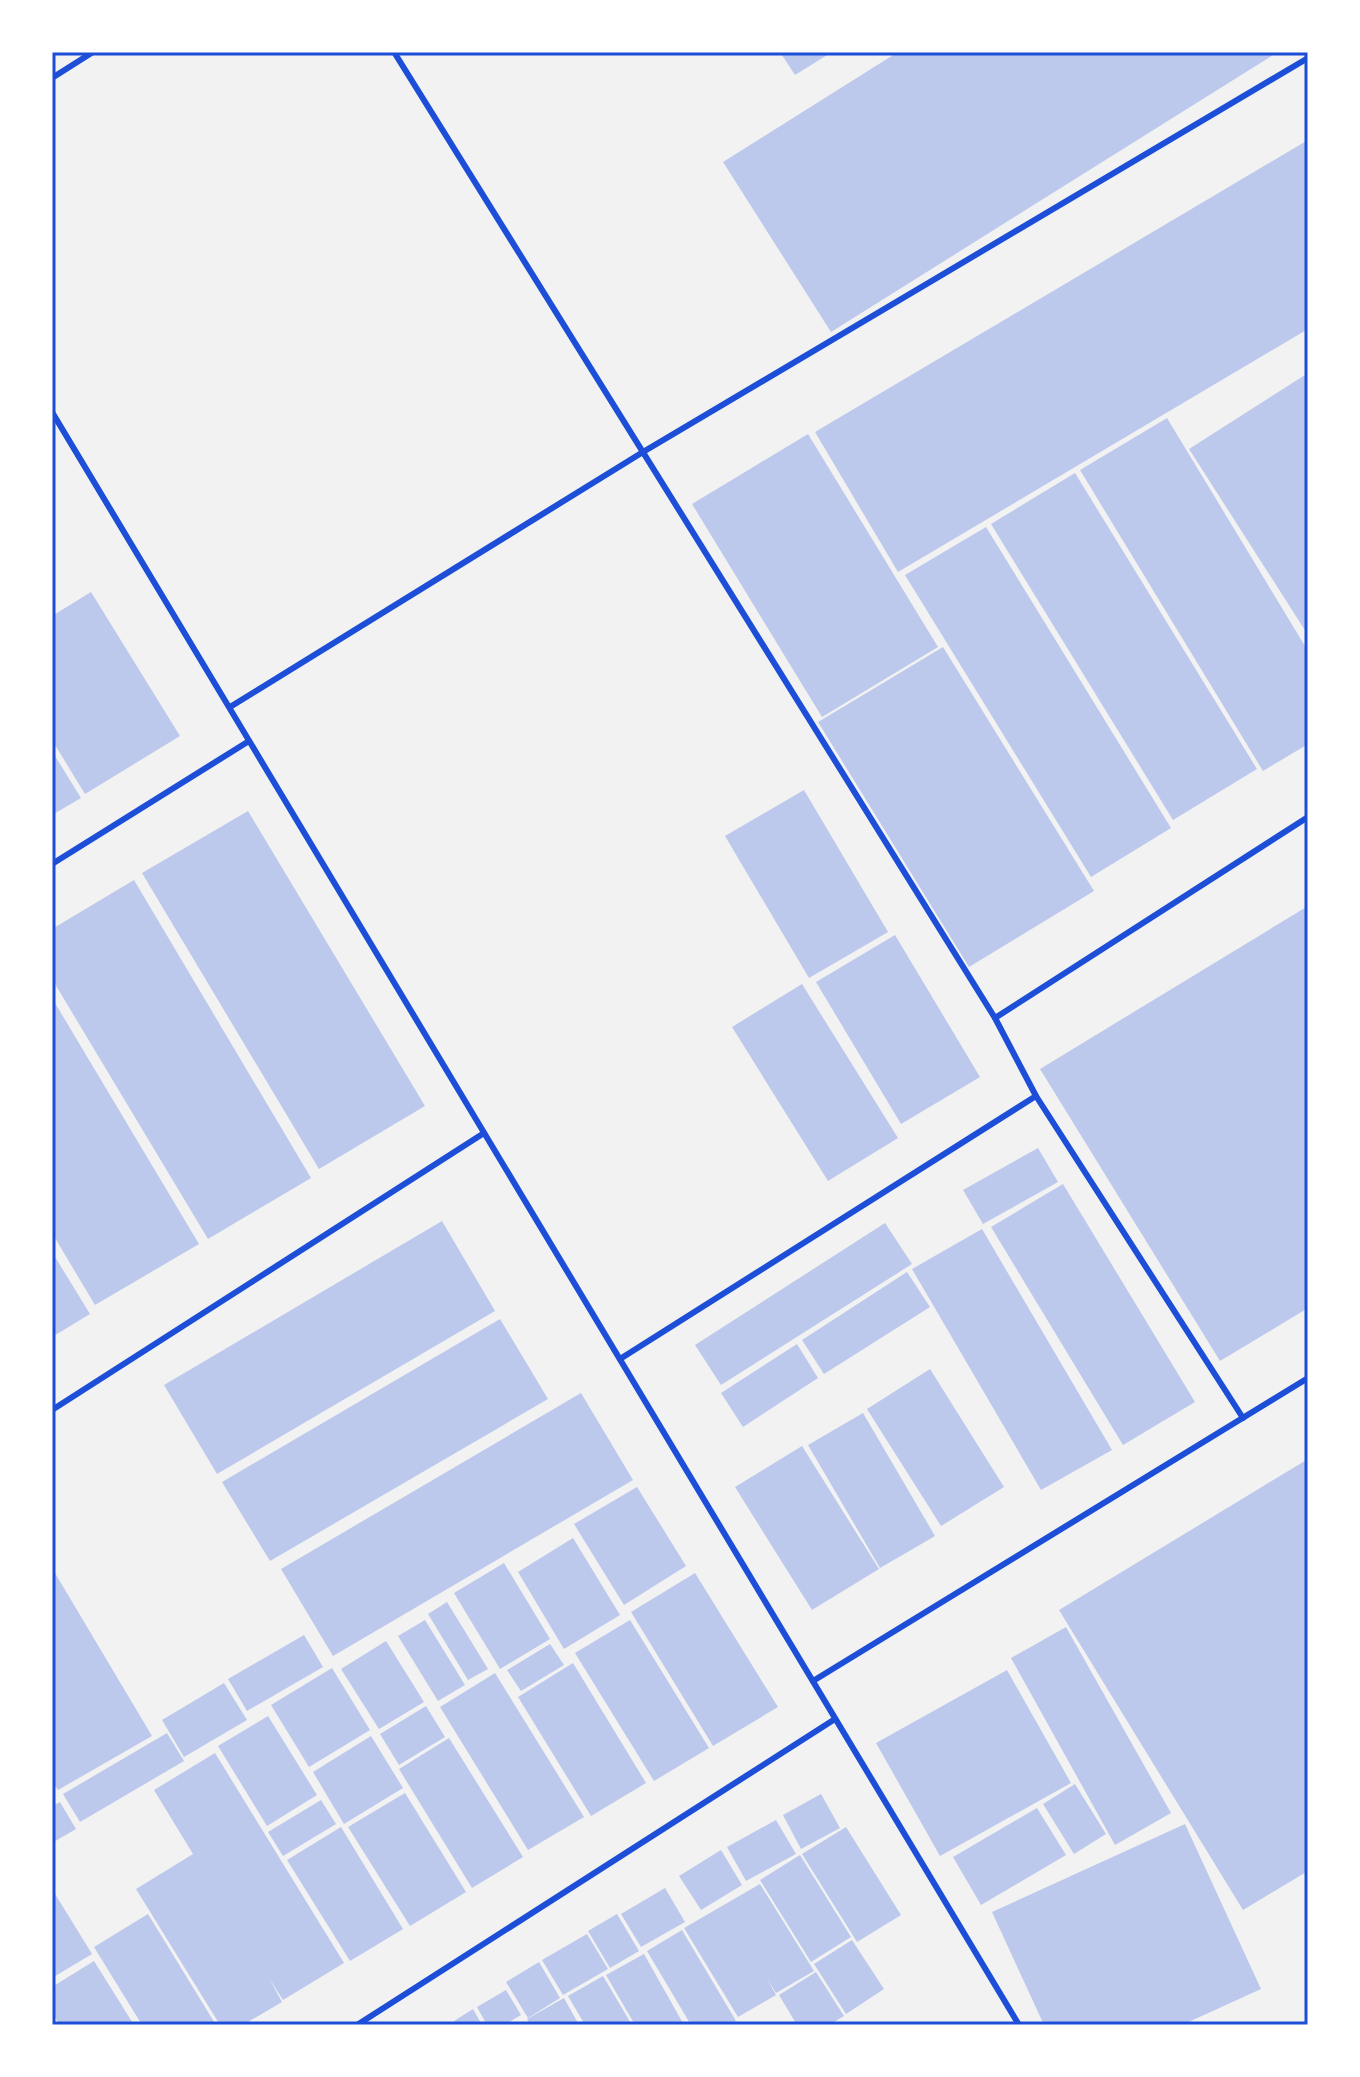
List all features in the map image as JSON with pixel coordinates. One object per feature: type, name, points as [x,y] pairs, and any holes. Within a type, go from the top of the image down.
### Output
[{"type":"lane","points":[[52,78],[93,52]]},
{"type":"lane","points":[[394,52],[995,1018],[1036,1096],[1243,1418]]},
{"type":"lane","points":[[230,707],[643,452],[1308,58]]},
{"type":"lane","points":[[52,412],[1019,2025]]},
{"type":"lane","points":[[52,864],[249,741]]},
{"type":"lane","points":[[995,1018],[1308,817]]},
{"type":"lane","points":[[620,1359],[1036,1096]]},
{"type":"lane","points":[[52,1410],[484,1133]]},
{"type":"lane","points":[[813,1681],[1308,1378]]},
{"type":"lane","points":[[357,2025],[835,1719]]},
{"type":"building","points":[[780,52],[832,52],[795,75]]},
{"type":"building","points":[[898,52],[1278,52],[831,332],[723,162]]},
{"type":"building","points":[[1308,140],[1308,329],[898,572],[815,432]]},
{"type":"building","points":[[1308,373],[1308,635],[1189,449]]},
{"type":"building","points":[[1167,418],[1308,651],[1308,744],[1263,771],[1080,470]]},
{"type":"building","points":[[808,434],[938,647],[822,717],[692,504]]},
{"type":"building","points":[[1075,473],[1257,769],[1173,820],[991,524]]},
{"type":"building","points":[[986,527],[1171,828],[1091,877],[905,575]]},
{"type":"building","points":[[91,592],[180,736],[85,794],[52,740],[52,616]]},
{"type":"building","points":[[943,647],[1094,891],[969,967],[818,722]]},
{"type":"building","points":[[52,751],[81,798],[52,815]]},
{"type":"building","points":[[804,790],[888,932],[809,978],[725,836]]},
{"type":"building","points":[[248,811],[425,1106],[319,1169],[142,873]]},
{"type":"building","points":[[134,880],[311,1178],[208,1239],[52,979],[52,929]]},
{"type":"building","points":[[1308,906],[1308,1308],[1220,1361],[1040,1069]]},
{"type":"building","points":[[895,935],[980,1077],[901,1124],[816,982]]},
{"type":"building","points":[[802,984],[898,1138],[828,1181],[732,1027]]},
{"type":"building","points":[[52,998],[199,1244],[95,1305],[52,1233]]},
{"type":"building","points":[[1038,1148],[1058,1182],[983,1224],[963,1190]]},
{"type":"building","points":[[1063,1184],[1195,1402],[1123,1445],[991,1227]]},
{"type":"building","points":[[442,1221],[495,1311],[217,1474],[164,1385]]},
{"type":"building","points":[[885,1223],[912,1264],[721,1385],[695,1345]]},
{"type":"building","points":[[982,1229],[1112,1450],[1041,1490],[912,1269]]},
{"type":"building","points":[[52,1252],[90,1314],[52,1337]]},
{"type":"building","points":[[907,1272],[930,1307],[824,1374],[802,1340]]},
{"type":"building","points":[[500,1319],[548,1399],[270,1561],[222,1482]]},
{"type":"building","points":[[797,1344],[818,1378],[743,1427],[721,1393]]},
{"type":"building","points":[[930,1369],[1004,1487],[941,1526],[867,1409]]},
{"type":"building","points":[[581,1393],[633,1480],[333,1656],[281,1569]]},
{"type":"building","points":[[863,1413],[935,1536],[880,1568],[808,1445]]},
{"type":"building","points":[[802,1446],[879,1569],[812,1610],[735,1487]]},
{"type":"building","points":[[1308,1459],[1308,1871],[1243,1910],[1059,1610]]},
{"type":"building","points":[[637,1487],[686,1566],[624,1605],[574,1524]]},
{"type":"building","points":[[573,1538],[620,1615],[564,1649],[518,1572]]},
{"type":"building","points":[[504,1563],[550,1639],[500,1669],[454,1593]]},
{"type":"building","points":[[52,1568],[152,1736],[58,1790],[52,1781]]},
{"type":"building","points":[[695,1573],[778,1707],[713,1746],[631,1612]]},
{"type":"building","points":[[447,1602],[488,1669],[468,1680],[428,1614]]},
{"type":"building","points":[[425,1620],[465,1685],[438,1701],[398,1636]]},
{"type":"building","points":[[630,1620],[709,1748],[654,1781],[575,1653]]},
{"type":"building","points":[[1066,1627],[1171,1813],[1115,1845],[1011,1658]]},
{"type":"building","points":[[304,1635],[323,1667],[247,1711],[228,1679]]},
{"type":"building","points":[[386,1641],[424,1702],[379,1729],[341,1669]]},
{"type":"building","points":[[550,1644],[564,1665],[521,1691],[507,1670]]},
{"type":"building","points":[[573,1663],[646,1783],[591,1816],[518,1697]]},
{"type":"building","points":[[332,1668],[370,1730],[309,1767],[271,1705]]},
{"type":"building","points":[[1007,1670],[1071,1783],[940,1856],[876,1743]]},
{"type":"building","points":[[495,1673],[584,1817],[528,1850],[440,1707]]},
{"type":"building","points":[[224,1683],[247,1720],[184,1757],[162,1720]]},
{"type":"building","points":[[426,1706],[445,1737],[399,1765],[380,1734]]},
{"type":"building","points":[[268,1716],[317,1795],[267,1826],[218,1746]]},
{"type":"building","points":[[167,1733],[184,1761],[80,1822],[63,1794]]},
{"type":"building","points":[[371,1736],[403,1788],[344,1824],[313,1772]]},
{"type":"building","points":[[449,1738],[523,1857],[472,1888],[399,1769]]},
{"type":"building","points":[[215,1753],[344,1963],[283,2000],[269,1978],[282,2002],[243,2025],[220,2025],[136,1889],[193,1854],[154,1790]]},
{"type":"building","points":[[1075,1784],[1106,1834],[1074,1854],[1043,1804]]},
{"type":"building","points":[[405,1793],[466,1892],[410,1926],[348,1827]]},
{"type":"building","points":[[821,1794],[840,1828],[801,1849],[783,1815]]},
{"type":"building","points":[[321,1800],[336,1824],[283,1856],[268,1832]]},
{"type":"building","points":[[60,1802],[76,1829],[52,1843],[52,1806]]},
{"type":"building","points":[[1037,1808],[1066,1855],[981,1905],[953,1857]]},
{"type":"building","points":[[776,1820],[796,1854],[746,1881],[727,1847]]},
{"type":"building","points":[[1185,1824],[1261,1989],[1182,2025],[1044,2025],[992,1912]]},
{"type":"building","points":[[341,1827],[403,1929],[350,1961],[287,1860]]},
{"type":"building","points":[[846,1827],[901,1915],[857,1942],[802,1854]]},
{"type":"building","points":[[721,1850],[742,1885],[701,1910],[679,1876]]},
{"type":"building","points":[[800,1855],[851,1937],[811,1962],[760,1880]]},
{"type":"building","points":[[760,1884],[814,1971],[776,1993],[767,1978],[776,1995],[738,2017],[684,1928]]},
{"type":"building","points":[[665,1888],[685,1922],[641,1947],[621,1914]]},
{"type":"building","points":[[52,1889],[92,1954],[52,1978]]},
{"type":"building","points":[[148,1914],[216,2025],[142,2025],[94,1947]]},
{"type":"building","points":[[617,1914],[639,1951],[610,1968],[588,1931]]},
{"type":"building","points":[[682,1930],[736,2021],[729,2025],[691,2025],[647,1951]]},
{"type":"building","points":[[587,1934],[608,1969],[563,1995],[542,1960]]},
{"type":"building","points":[[852,1940],[884,1989],[846,2014],[814,1964]]},
{"type":"building","points":[[644,1954],[684,2025],[635,2025],[606,1975]]},
{"type":"building","points":[[94,1961],[134,2025],[60,2025],[52,2013],[52,1987]]},
{"type":"building","points":[[539,1962],[560,1998],[528,2018],[506,1982]]},
{"type":"building","points":[[816,1972],[844,2016],[829,2025],[797,2025],[779,1995]]},
{"type":"building","points":[[603,1976],[632,2025],[585,2025],[568,1996]]},
{"type":"building","points":[[506,1990],[521,2015],[504,2025],[487,2025],[477,2007]]},
{"type":"building","points":[[564,1998],[579,2025],[530,2025],[527,2019]]},
{"type":"building","points":[[473,2009],[482,2025],[457,2025],[454,2021]]}]
